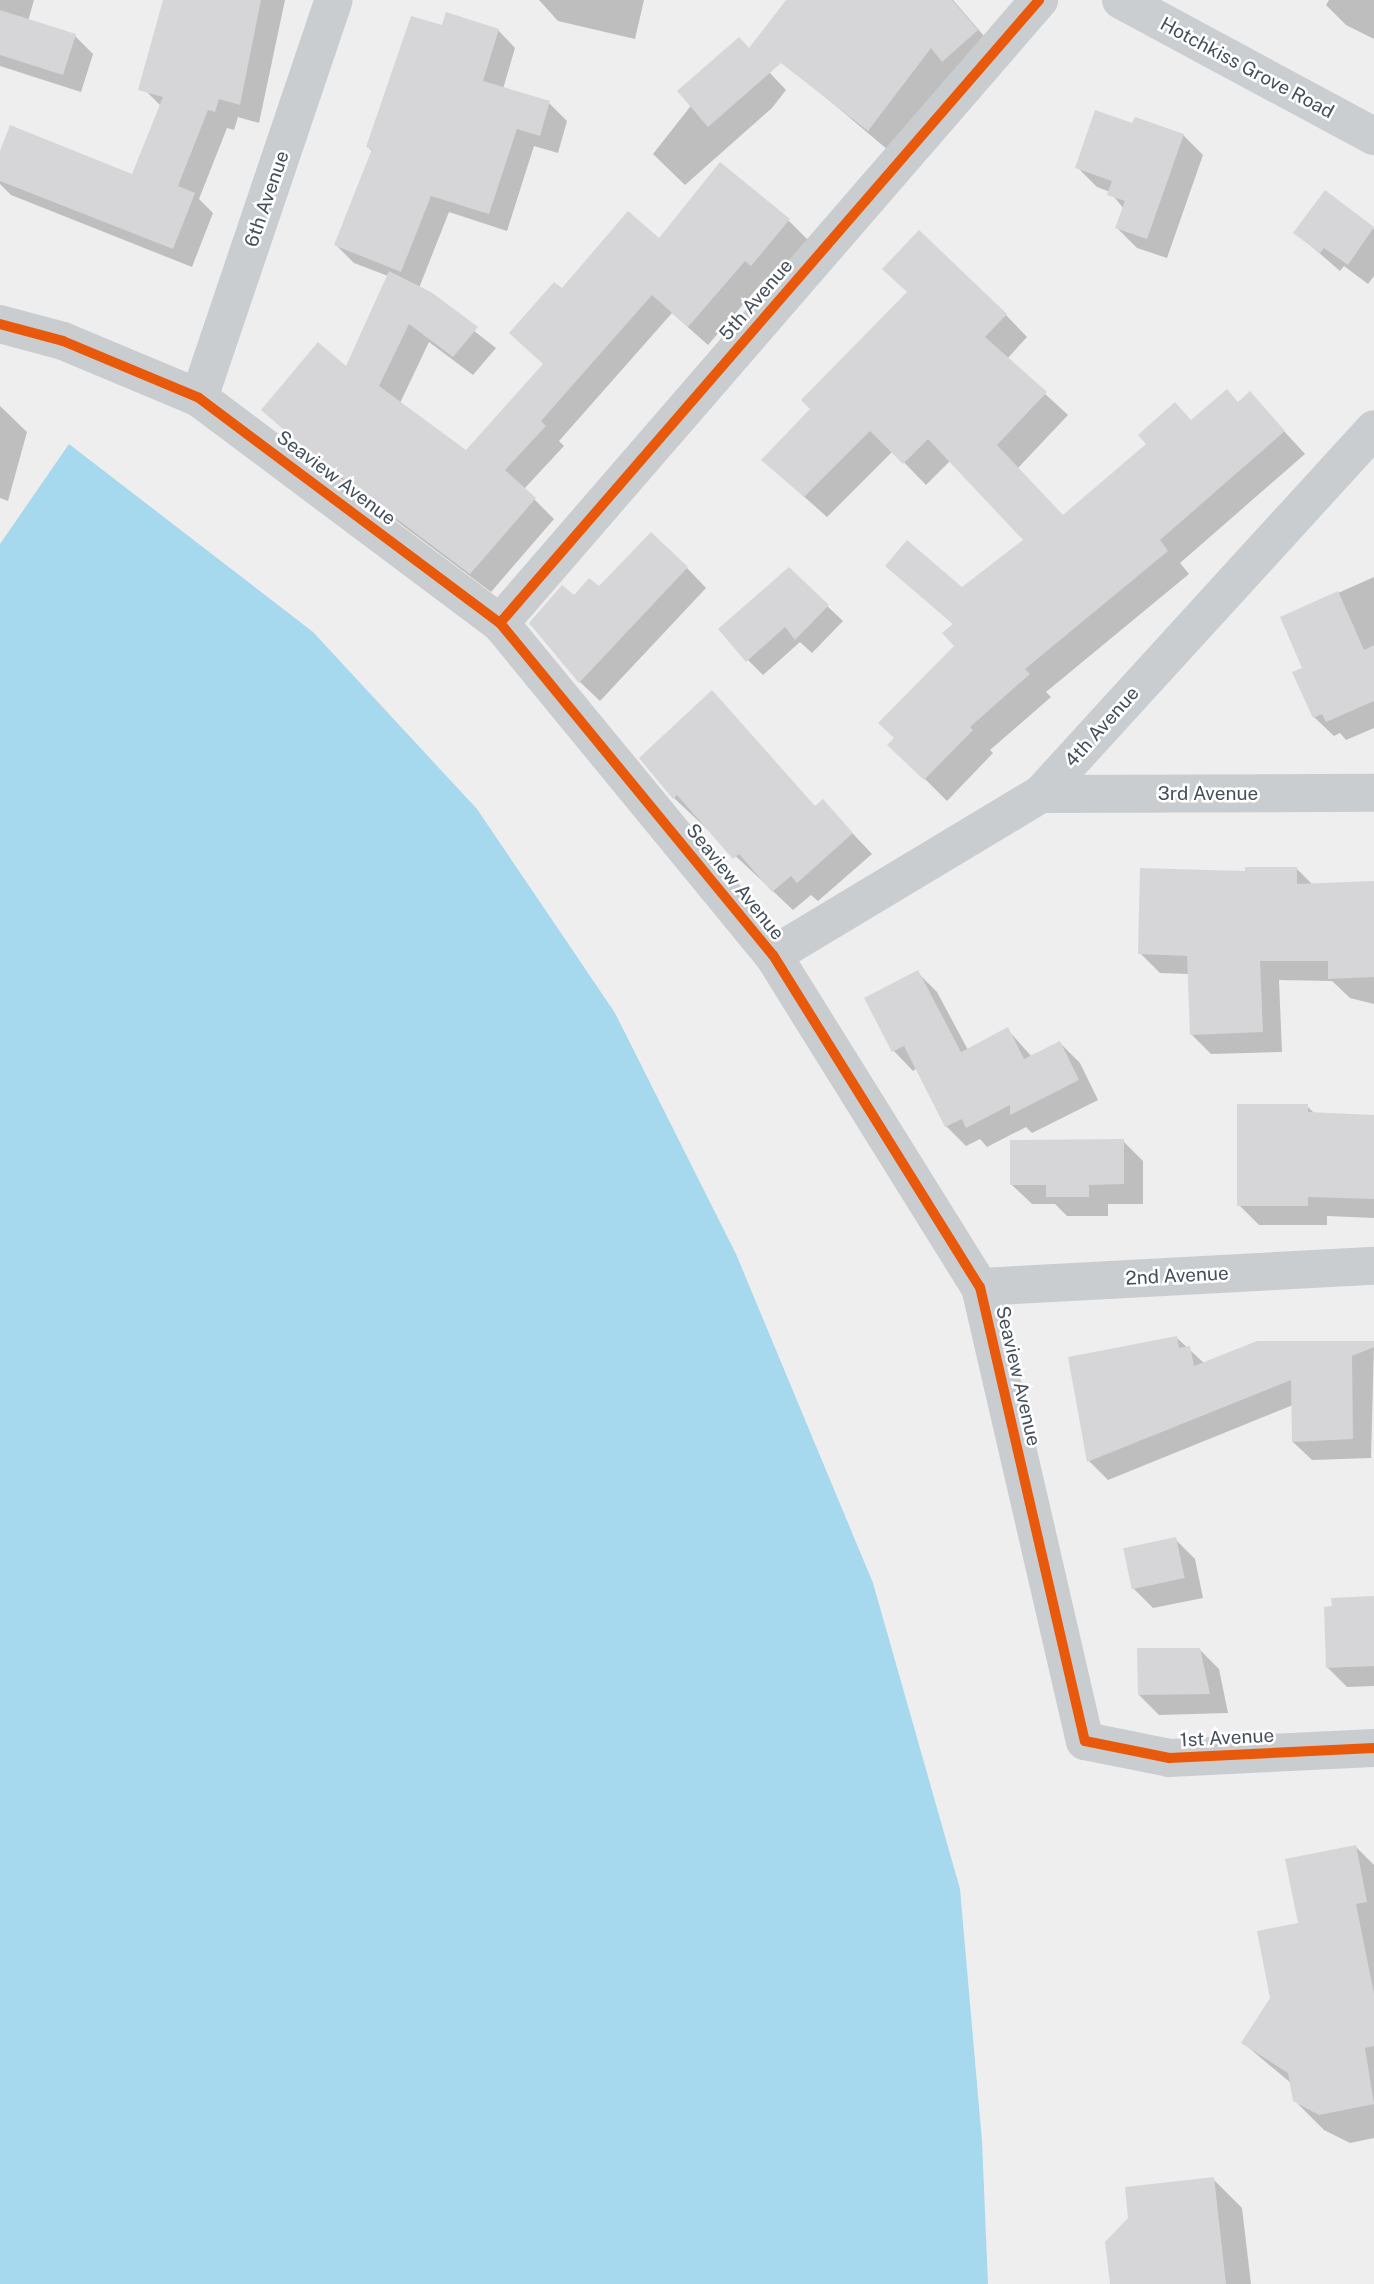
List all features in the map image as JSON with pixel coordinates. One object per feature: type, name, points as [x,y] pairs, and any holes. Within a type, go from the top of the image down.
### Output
[{"type":"main road","name":"Hotchkiss Grove Road","points":[[1121,0],[1374,136]]},
{"type":"street","name":"6th Avenue","points":[[200,398],[334,0]]},
{"type":"street","name":"5th Avenue","points":[[500,623],[1040,0]]},
{"type":"street","name":"Seaview Avenue","points":[[0,324],[63,341],[200,398],[500,623],[773,955],[980,1287],[1084,1741]]},
{"type":"street","name":"4th Avenue","points":[[773,955],[1041,794],[1374,429]]},
{"type":"street","name":"3rd Avenue","points":[[1041,794],[1374,793]]},
{"type":"street","name":"2nd Avenue","points":[[980,1287],[1374,1266]]},
{"type":"street","name":"1st Avenue","points":[[1084,1741],[1169,1759],[1374,1748]]},
{"type":"water","points":[[69,444],[313,632],[477,809],[615,1013],[736,1254],[873,1583],[960,1889],[982,2141],[988,2284],[0,2284],[0,544]]},
{"type":"building","points":[[163,0],[261,0],[240,105],[219,99],[215,112],[208,110],[178,186],[195,193],[173,249],[0,181],[0,151],[10,125],[132,174],[163,97],[138,90]]},
{"type":"building","points":[[786,0],[952,0],[978,30],[942,62],[931,48],[868,131],[781,63],[708,127],[677,91],[739,37],[749,48]]},
{"type":"building","points":[[0,10],[76,34],[63,75],[0,55]]},
{"type":"building","points":[[446,12],[499,29],[483,81],[550,101],[540,136],[517,129],[489,214],[431,196],[401,272],[334,245],[372,149],[366,147],[411,16],[442,25]]},
{"type":"building","points":[[1095,110],[1132,123],[1135,117],[1184,134],[1147,239],[1115,228],[1125,201],[1107,195],[1112,181],[1075,168]]},
{"type":"building","points":[[720,162],[790,219],[751,266],[745,261],[688,327],[652,295],[541,421],[546,426],[505,470],[536,498],[470,574],[320,461],[261,410],[318,342],[346,366],[389,271],[431,292],[478,327],[453,357],[409,324],[379,386],[466,450],[543,364],[509,333],[554,282],[562,288],[628,211],[659,238]]},
{"type":"building","points":[[1325,190],[1374,227],[1348,265],[1324,248],[1320,253],[1293,233]]},
{"type":"building","points":[[919,230],[1007,314],[985,337],[1047,392],[997,445],[1063,515],[1146,444],[1138,435],[1175,402],[1191,420],[1227,389],[1238,402],[1250,391],[1285,431],[1160,540],[1168,551],[1025,669],[1030,674],[970,727],[973,730],[924,780],[887,745],[894,738],[878,723],[954,646],[942,633],[953,624],[885,566],[907,540],[962,587],[1023,540],[928,439],[903,464],[870,431],[804,497],[761,460],[810,409],[801,400],[907,292],[882,269]]},
{"type":"building","points":[[651,532],[688,567],[579,683],[529,623],[562,585],[574,595],[589,578],[599,586]]},
{"type":"building","points":[[789,567],[829,605],[795,640],[785,627],[746,662],[718,629]]},
{"type":"building","points":[[1338,591],[1364,650],[1374,645],[1374,701],[1326,722],[1322,714],[1313,718],[1292,672],[1302,668],[1280,617]]},
{"type":"building","points":[[712,690],[815,806],[823,799],[853,833],[797,883],[791,876],[772,892],[739,854],[733,859],[677,795],[673,799],[639,758]]},
{"type":"building","points":[[1245,867],[1297,867],[1297,884],[1374,881],[1374,977],[1328,979],[1328,961],[1260,961],[1263,1032],[1190,1035],[1187,956],[1138,954],[1140,868],[1245,871]]},
{"type":"building","points":[[918,970],[961,1052],[1008,1027],[1024,1059],[1060,1041],[1079,1080],[1010,1115],[1010,1105],[966,1128],[962,1119],[945,1127],[904,1046],[892,1052],[864,998]]},
{"type":"building","points":[[1237,1104],[1308,1104],[1308,1112],[1374,1115],[1374,1199],[1308,1197],[1308,1206],[1237,1206]]},
{"type":"building","points":[[1124,1139],[1124,1184],[1089,1185],[1089,1197],[1046,1197],[1046,1185],[1010,1185],[1010,1140]]},
{"type":"building","points":[[1177,1336],[1179,1348],[1190,1346],[1194,1366],[1257,1341],[1374,1341],[1374,1347],[1352,1356],[1353,1439],[1292,1442],[1291,1380],[1087,1462],[1068,1357]]},
{"type":"building","points":[[1176,1537],[1185,1578],[1132,1589],[1123,1548]]},
{"type":"building","points":[[1374,1596],[1374,1666],[1326,1668],[1324,1607],[1332,1606],[1331,1598]]},
{"type":"building","points":[[1137,1648],[1200,1648],[1210,1694],[1138,1695]]},
{"type":"building","points":[[1356,1845],[1367,1902],[1356,1904],[1374,1994],[1374,2046],[1365,2048],[1374,2104],[1319,2115],[1293,2101],[1288,2073],[1241,2043],[1270,1998],[1257,1931],[1298,1923],[1285,1859]]},
{"type":"building","points":[[1214,2177],[1226,2284],[1110,2284],[1105,2242],[1128,2218],[1125,2187]]},
{"type":"cycle path","points":[[500,623],[1039,0]]},
{"type":"cycle path","points":[[0,324],[63,341],[199,398],[500,623],[773,955],[980,1287],[1085,1741],[1169,1758],[1374,1748]]}]
